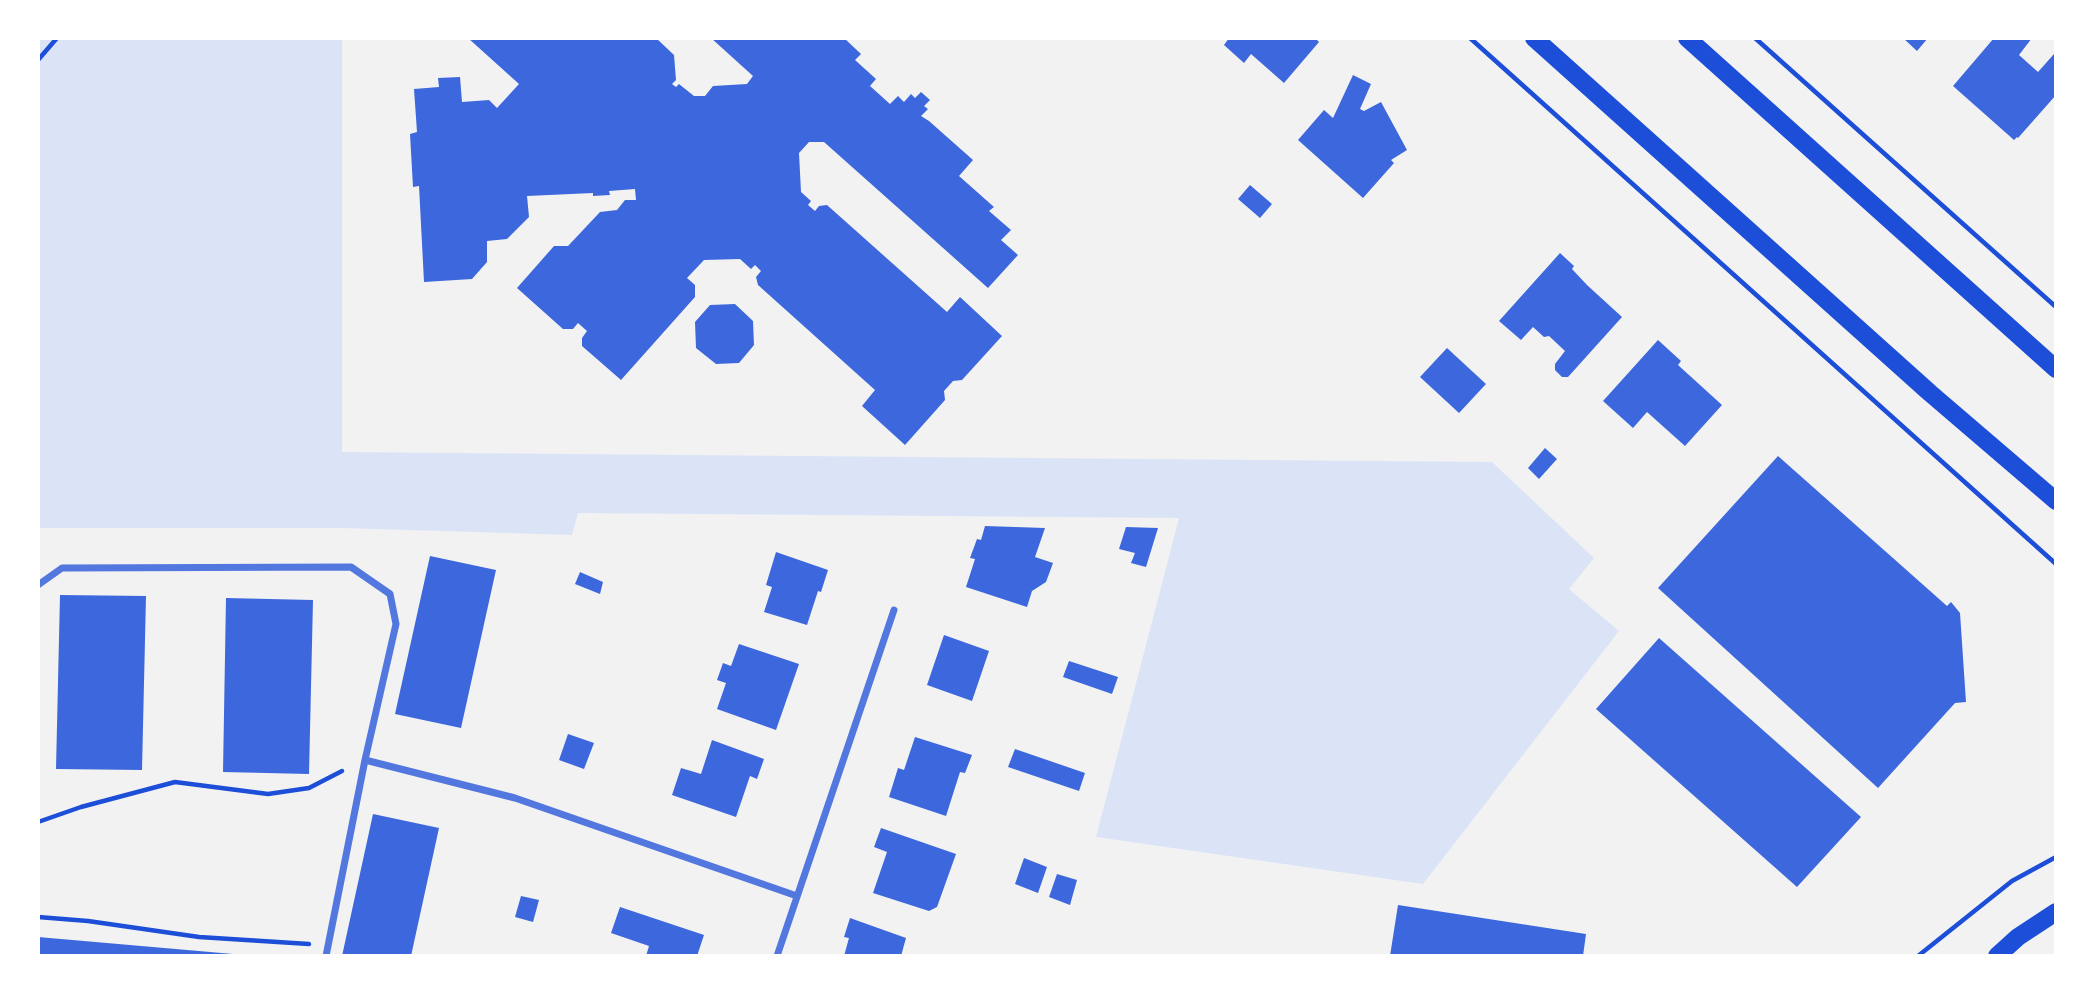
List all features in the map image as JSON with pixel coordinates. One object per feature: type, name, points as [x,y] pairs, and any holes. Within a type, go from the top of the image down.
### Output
[{"type":"main road","points":[[1534,38],[2056,501]]},
{"type":"main road","points":[[1687,38],[2056,369]]},
{"type":"main road","points":[[1997,956],[2018,937],[2056,912]]},
{"type":"street","points":[[38,585],[62,568],[351,567],[390,594],[396,624],[365,760],[326,956]]},
{"type":"street","points":[[777,956],[894,610]]},
{"type":"street","points":[[365,760],[515,798],[797,896]]},
{"type":"path","points":[[38,60],[57,38]]},
{"type":"path","points":[[1471,38],[2056,564]]},
{"type":"path","points":[[1755,38],[2056,307]]},
{"type":"path","points":[[39,821],[175,782],[268,794],[309,788],[365,760]]},
{"type":"path","points":[[1918,956],[2012,881],[2056,857]]},
{"type":"path","points":[[38,917],[88,921],[199,937],[329,946]]},
{"type":"shaded area","points":[[38,39],[342,39],[342,452],[1492,462],[1594,558],[1569,589],[1619,631],[1423,884],[1096,837],[1179,518],[578,513],[572,535],[342,528],[39,528]]},
{"type":"building","points":[[468,38],[656,38],[674,55],[676,80],[672,84],[676,87],[679,84],[694,96],[705,96],[713,86],[747,84],[753,76],[711,38],[844,38],[861,54],[855,60],[876,79],[870,86],[890,104],[898,96],[904,102],[911,94],[915,98],[921,92],[930,100],[924,106],[928,109],[921,116],[973,160],[959,176],[994,207],[989,211],[1011,230],[1001,240],[1018,255],[988,288],[824,142],[809,142],[799,153],[801,192],[811,201],[808,205],[815,211],[819,206],[827,205],[947,312],[960,297],[1002,336],[962,380],[953,381],[944,391],[945,400],[905,445],[862,406],[875,390],[758,285],[756,277],[761,271],[755,265],[751,269],[740,259],[704,260],[687,278],[695,285],[695,297],[621,380],[582,346],[582,338],[587,331],[578,323],[573,329],[563,329],[517,288],[554,246],[568,246],[600,212],[617,210],[625,200],[636,200],[635,189],[609,191],[610,195],[593,196],[593,193],[527,196],[529,217],[507,239],[487,241],[487,262],[472,279],[424,282],[419,186],[413,187],[410,134],[417,132],[414,89],[439,87],[438,78],[460,77],[462,102],[489,100],[497,108],[519,84]]},
{"type":"building","points":[[1229,38],[1315,38],[1319,42],[1284,83],[1251,54],[1244,63],[1224,45]]},
{"type":"building","points":[[1903,38],[1928,38],[1917,51]]},
{"type":"building","points":[[1994,38],[2032,38],[2019,55],[2038,72],[2054,54],[2056,55],[2056,95],[2014,140],[1953,86]]},
{"type":"building","points":[[1353,75],[1371,84],[1360,109],[1364,111],[1381,102],[1407,150],[1391,160],[1394,163],[1363,198],[1298,140],[1324,110],[1333,118]]},
{"type":"building","points":[[1250,185],[1272,204],[1260,218],[1238,199]]},
{"type":"building","points":[[1560,253],[1574,266],[1572,269],[1587,285],[1622,317],[1568,377],[1562,377],[1555,370],[1555,364],[1565,351],[1549,336],[1544,337],[1533,327],[1521,340],[1499,321]]},
{"type":"building","points":[[735,304],[753,321],[754,345],[739,363],[716,364],[696,348],[695,322],[710,305]]},
{"type":"building","points":[[1658,340],[1681,361],[1678,365],[1722,405],[1685,446],[1647,412],[1633,428],[1603,401]]},
{"type":"building","points":[[1447,348],[1486,384],[1459,413],[1420,377]]},
{"type":"building","points":[[1545,448],[1557,459],[1539,479],[1528,468]]},
{"type":"building","points":[[1778,456],[1947,606],[1951,602],[1960,613],[1966,702],[1955,703],[1878,788],[1658,588]]},
{"type":"building","points":[[985,526],[1045,528],[1035,557],[1053,563],[1046,582],[1032,591],[1027,607],[966,587],[975,559],[970,558],[977,539],[981,540]]},
{"type":"building","points":[[1126,527],[1158,528],[1146,567],[1131,563],[1135,553],[1119,549]]},
{"type":"building","points":[[776,552],[828,570],[807,625],[764,612],[772,587],[766,585]]},
{"type":"building","points":[[430,556],[496,570],[461,728],[395,714]]},
{"type":"building","points":[[580,572],[603,582],[600,594],[575,584]]},
{"type":"building","points":[[60,595],[146,596],[142,770],[56,769]]},
{"type":"building","points":[[226,598],[313,600],[309,774],[223,772]]},
{"type":"building","points":[[944,635],[989,651],[972,701],[927,685]]},
{"type":"building","points":[[1659,638],[1861,817],[1797,887],[1596,709]]},
{"type":"building","points":[[739,644],[799,664],[776,730],[717,709],[726,683],[717,680],[723,663],[731,666]]},
{"type":"building","points":[[1069,661],[1118,677],[1112,694],[1063,677]]},
{"type":"building","points":[[568,734],[594,743],[584,769],[559,760]]},
{"type":"building","points":[[915,737],[972,755],[965,773],[960,772],[946,816],[889,797],[898,768],[904,770]]},
{"type":"building","points":[[712,740],[764,759],[757,779],[750,776],[736,817],[672,795],[681,768],[701,774]]},
{"type":"building","points":[[1015,749],[1085,773],[1079,791],[1008,767]]},
{"type":"building","points":[[373,814],[439,828],[411,956],[342,956]]},
{"type":"building","points":[[881,828],[956,854],[937,907],[929,911],[873,893],[887,852],[874,847]]},
{"type":"building","points":[[1024,858],[1047,867],[1038,893],[1015,884]]},
{"type":"building","points":[[1057,874],[1077,880],[1070,905],[1049,897]]},
{"type":"building","points":[[521,896],[539,900],[533,922],[515,917]]},
{"type":"building","points":[[1398,905],[1586,934],[1583,956],[1390,956]]},
{"type":"building","points":[[620,907],[704,935],[697,956],[646,956],[649,946],[611,933]]},
{"type":"building","points":[[850,918],[906,938],[901,956],[844,956],[849,938],[844,937]]},
{"type":"building","points":[[38,937],[233,954],[233,956],[38,956]]}]
